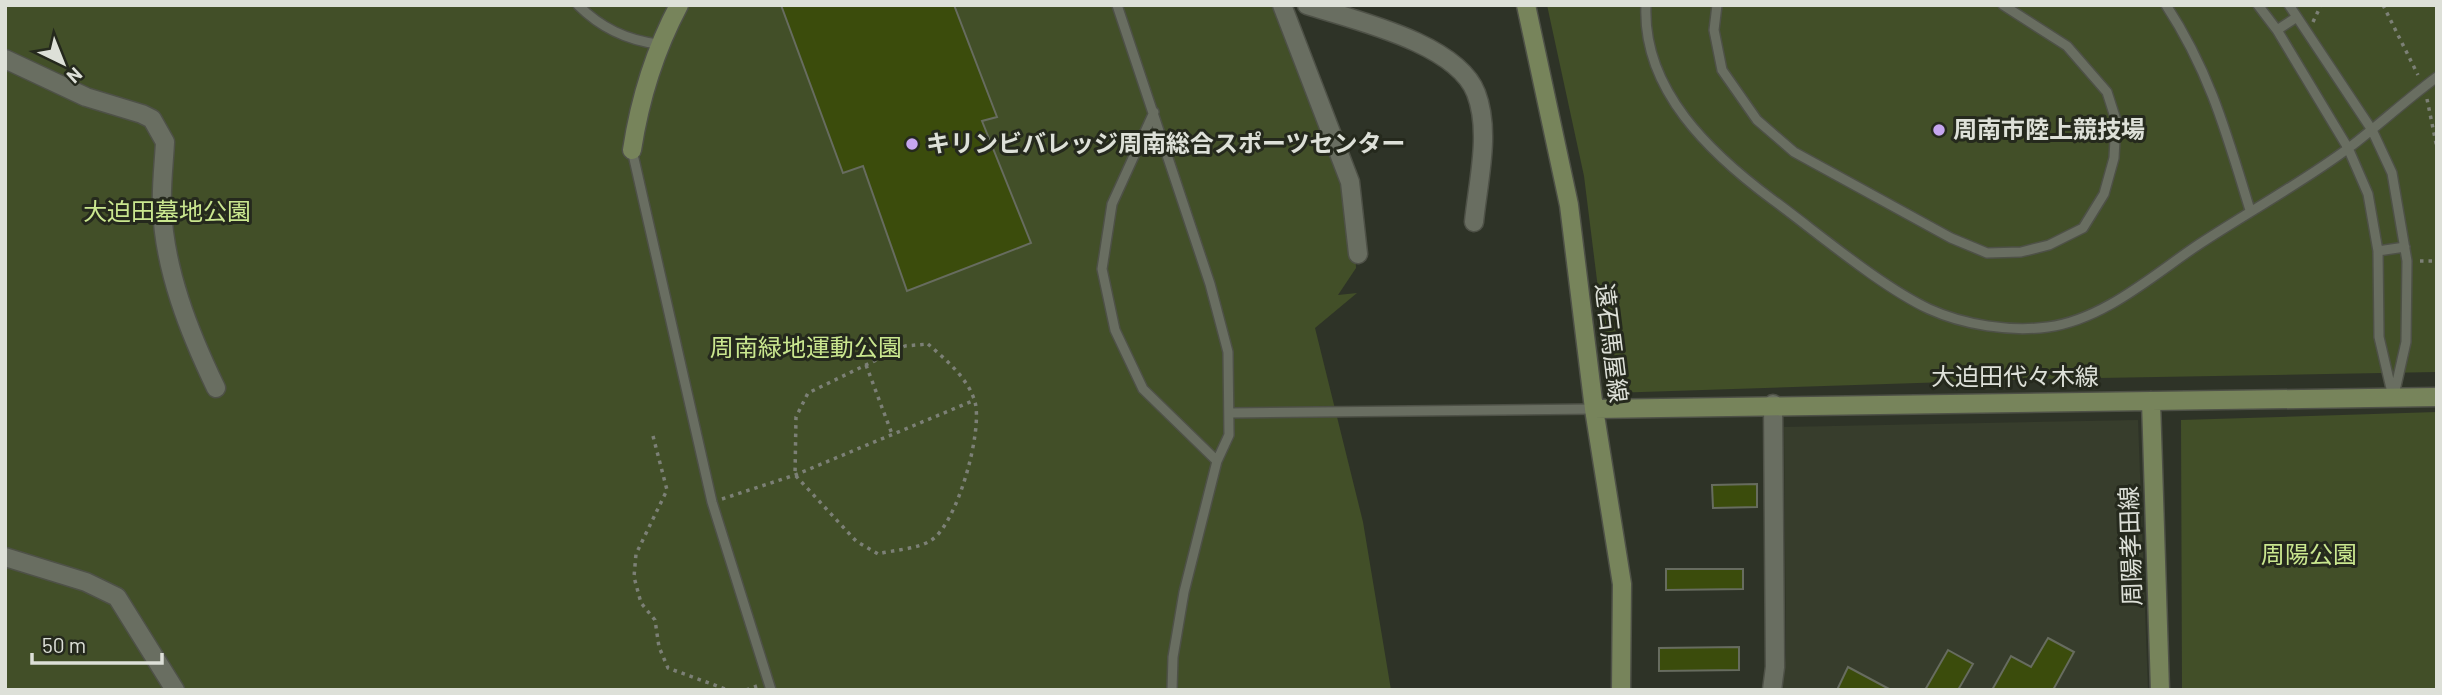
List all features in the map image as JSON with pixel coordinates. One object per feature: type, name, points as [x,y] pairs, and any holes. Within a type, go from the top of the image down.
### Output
[{"type":"street","points":[[632,150],[638,108],[658,44],[680,5]]},
{"type":"street","points":[[1282,5],[1350,182],[1358,254]]},
{"type":"street","points":[[1307,5],[1415,40],[1452,63],[1476,91],[1483,138],[1474,222]]},
{"type":"street","name":"遠石馬屋線","points":[[1526,5],[1569,205],[1594,409],[1622,584],[1621,690]]},
{"type":"street","points":[[5,59],[86,97],[142,114],[152,119],[162,132],[165,142],[162,207],[168,256],[199,353],[216,388]]},
{"type":"street","name":"大迫田代々木線","points":[[1594,409],[1773,404],[2437,397]]},
{"type":"street","name":"周陽孝田線","points":[[2151,401],[2160,690]]},
{"type":"street","points":[[1772,690],[1776,667],[1773,404]]},
{"type":"street","points":[[5,557],[86,582],[117,597],[175,690]]},
{"type":"lane","points":[[578,5],[594,21],[631,40],[658,44]]},
{"type":"lane","points":[[1117,5],[1210,284],[1228,352],[1229,435],[1217,461],[1184,592],[1173,657],[1172,690]]},
{"type":"lane","points":[[1646,5],[1652,54],[1670,99],[1706,144],[1748,181],[1893,287],[1929,309],[1962,320],[2008,328],[2049,327],[2098,310],[2348,148],[2437,77]]},
{"type":"lane","points":[[1717,5],[1714,30],[1722,70],[1757,120],[1794,152],[1951,238],[1987,253],[2021,252],[2049,245],[2083,228],[2104,194],[2114,158],[2116,120],[2107,92],[2067,46],[2003,5]]},
{"type":"lane","points":[[2166,5],[2188,37],[2215,96],[2250,210]]},
{"type":"lane","points":[[2258,5],[2277,30],[2348,148],[2368,194],[2378,251],[2379,337],[2393,397]]},
{"type":"lane","points":[[2289,5],[2372,130],[2392,173],[2407,261],[2406,342],[2393,397]]},
{"type":"lane","points":[[2277,30],[2297,17]]},
{"type":"lane","points":[[1154,112],[1112,204],[1102,269],[1115,330],[1143,389],[1217,461]]},
{"type":"lane","points":[[632,150],[712,502],[771,690]]},
{"type":"lane","points":[[2378,251],[2405,247]]},
{"type":"lane","points":[[1229,413],[1594,409]]},
{"type":"path","points":[[2382,5],[2424,86],[2437,148]]},
{"type":"path","points":[[2407,261],[2437,261]]},
{"type":"path","points":[[928,344],[955,367],[975,400],[978,423],[961,487],[951,517],[930,541],[878,554],[856,541],[795,475],[796,416],[808,393],[905,346],[928,344]]},
{"type":"path","points":[[866,365],[892,434]]},
{"type":"path","points":[[712,502],[795,475],[975,400]]},
{"type":"path","points":[[653,436],[667,490],[636,554],[634,577],[641,603],[655,620],[659,647],[668,668],[728,690]]},
{"type":"shaded area","points":[[2138,420],[2148,690],[1781,690],[1786,655],[1784,427]]},
{"type":"green space","name":"周南緑地運動公園","points":[[5,5],[1284,5],[1353,185],[1356,268],[1338,295],[1357,293],[1315,328],[1363,522],[1391,690],[5,690]]},
{"type":"green space","points":[[1547,5],[2437,5],[2437,372],[2041,379],[1611,393],[1584,176]]},
{"type":"green space","name":"周陽公園","points":[[2437,412],[2437,690],[2182,690],[2181,420]]},
{"type":"building","name":"キリンビバレッジ周南総合スポーツセンター","points":[[781,5],[954,5],[997,117],[982,121],[1031,243],[907,291],[863,166],[843,173]]},
{"type":"building","points":[[1757,484],[1757,507],[1713,508],[1712,485]]},
{"type":"building","points":[[1666,569],[1743,569],[1743,589],[1666,590]]},
{"type":"building","points":[[2048,638],[2074,652],[2053,690],[1992,690],[2011,656],[2031,667]]},
{"type":"building","points":[[1739,647],[1739,670],[1659,671],[1659,648]]},
{"type":"building","points":[[1948,650],[1973,664],[1958,690],[1925,690]]},
{"type":"building","points":[[1848,667],[1891,690],[1837,690]]},
{"type":"place","name":"周南市陸上競技場","points":[[1939,130]]},
{"type":"place","name":"キリンビバレッジ周南総合スポーツセンター","points":[[912,144]]},
{"type":"park label","name":"大迫田墓地公園","points":[[167,212]]}]
